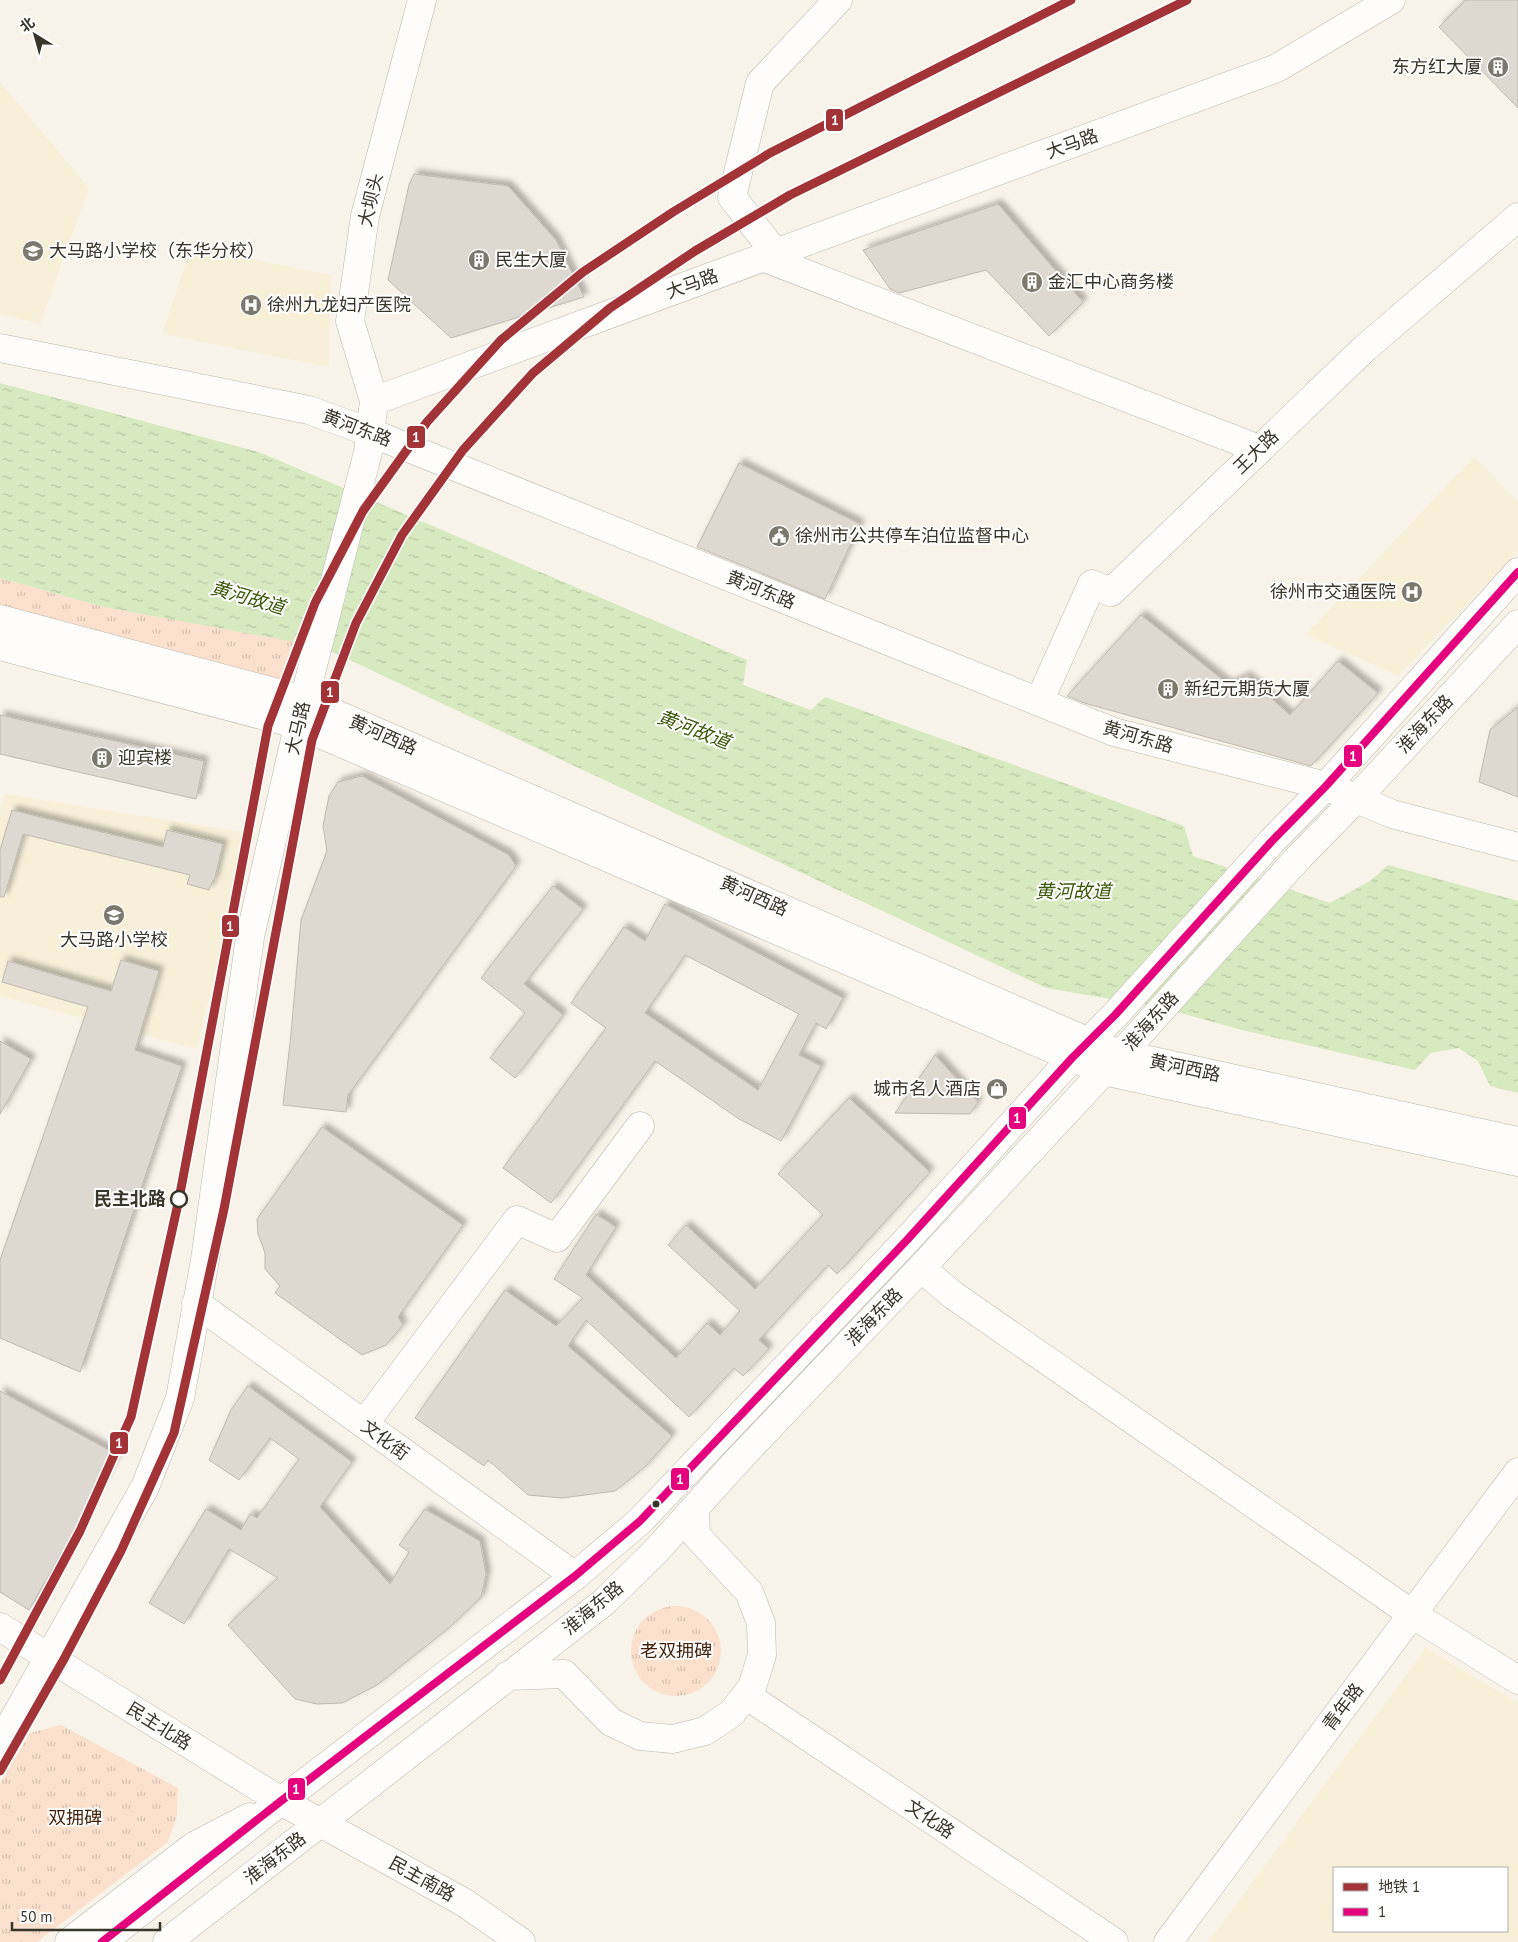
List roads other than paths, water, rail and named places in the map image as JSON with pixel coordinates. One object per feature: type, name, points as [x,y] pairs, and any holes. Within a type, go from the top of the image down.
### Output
[{"type":"street","name":"大坝头","points":[[374,401],[350,320],[365,216],[422,0]]},
{"type":"street","points":[[838,0],[760,83],[732,197],[770,256],[1259,449]]},
{"type":"street","name":"大马路","points":[[0,1744],[144,1487],[180,1398],[205,1260],[250,937],[303,705],[369,442],[374,401],[1277,68],[1391,0]]},
{"type":"street","name":"王大路","points":[[1039,702],[1092,584],[1110,592],[1365,348],[1518,217]]},
{"type":"street","name":"黄河东路","points":[[0,348],[309,410],[369,442],[1114,732],[1326,786],[1392,814],[1518,847]]},
{"type":"street","name":"淮海东路","points":[[102,1942],[281,1801],[575,1576],[640,1521],[907,1240],[1115,1015],[1272,841],[1326,786],[1518,572]]},
{"type":"street","name":"黄河西路","points":[[0,619],[303,705],[1081,1050],[1113,1062],[1518,1162]]},
{"type":"street","name":"淮海东路","points":[[167,1942],[506,1676],[604,1602],[695,1510],[738,1460],[921,1268],[1113,1062],[1298,857],[1356,799],[1518,624]]},
{"type":"street","name":"黄河西路","points":[[0,646],[303,705]]},
{"type":"street","name":"黄河西路","points":[[1113,1062],[1518,1141]]},
{"type":"street","points":[[364,1424],[517,1220],[558,1238],[640,1126]]},
{"type":"street","points":[[921,1268],[953,1295],[1412,1614],[1518,1680]]},
{"type":"street","name":"文化街","points":[[196,1303],[575,1576]]},
{"type":"street","name":"青年路","points":[[1168,1942],[1518,1472]]},
{"type":"street","points":[[506,1676],[564,1674],[611,1722],[640,1736],[673,1739],[705,1731],[732,1713],[752,1687],[762,1655],[761,1623],[749,1592],[696,1535],[695,1510]]},
{"type":"street","name":"民主北路","points":[[0,1627],[281,1801],[320,1822]]},
{"type":"street","name":"文化路","points":[[746,1695],[1114,1942]]},
{"type":"street","points":[[69,1942],[194,1846],[281,1801]]},
{"type":"street","name":"民主南路","points":[[320,1822],[465,1903],[521,1942]]},
{"type":"water","name":"黄河故道","points":[[0,383],[259,452],[747,660],[743,685],[811,710],[825,697],[1184,826],[1193,856],[1330,903],[1370,881],[1388,865],[1518,901],[1518,1093],[1490,1086],[1478,1061],[1459,1048],[1431,1053],[1415,1070],[1238,1029],[1163,1008],[1046,988],[322,647],[104,607],[0,578]]},
{"type":"metro line","name":"1","points":[[0,1680],[80,1531],[131,1417],[179,1199],[268,726],[315,603],[363,511],[427,422],[501,340],[583,272],[673,212],[770,153],[1071,0]]},
{"type":"metro line","name":"1","points":[[0,1771],[64,1659],[121,1551],[174,1433],[224,1209],[312,740],[356,623],[402,535],[463,450],[533,373],[610,308],[695,251],[790,195],[1187,0]]},
{"type":"place","name":"东方红大厦","points":[[1498,67]]},
{"type":"place","name":"大马路小学校（东华分校）","points":[[33,251]]},
{"type":"place","name":"民生大厦","points":[[479,260]]},
{"type":"place","name":"金汇中心商务楼","points":[[1032,282]]},
{"type":"place","name":"徐州九龙妇产医院","points":[[251,305]]},
{"type":"place","name":"徐州市公共停车泊位监督中心","points":[[779,536]]},
{"type":"place","name":"徐州市交通医院","points":[[1412,592]]},
{"type":"place","name":"新纪元期货大厦","points":[[1168,689]]},
{"type":"place","name":"迎宾楼","points":[[102,758]]},
{"type":"place","name":"大马路小学校","points":[[114,915]]},
{"type":"place","name":"城市名人酒店","points":[[997,1089]]},
{"type":"place","name":"民主北路","points":[[179,1199]]},
{"type":"park label","name":"老双拥碑","points":[[676,1651]]},
{"type":"park label","name":"双拥碑","points":[[75,1818]]}]
